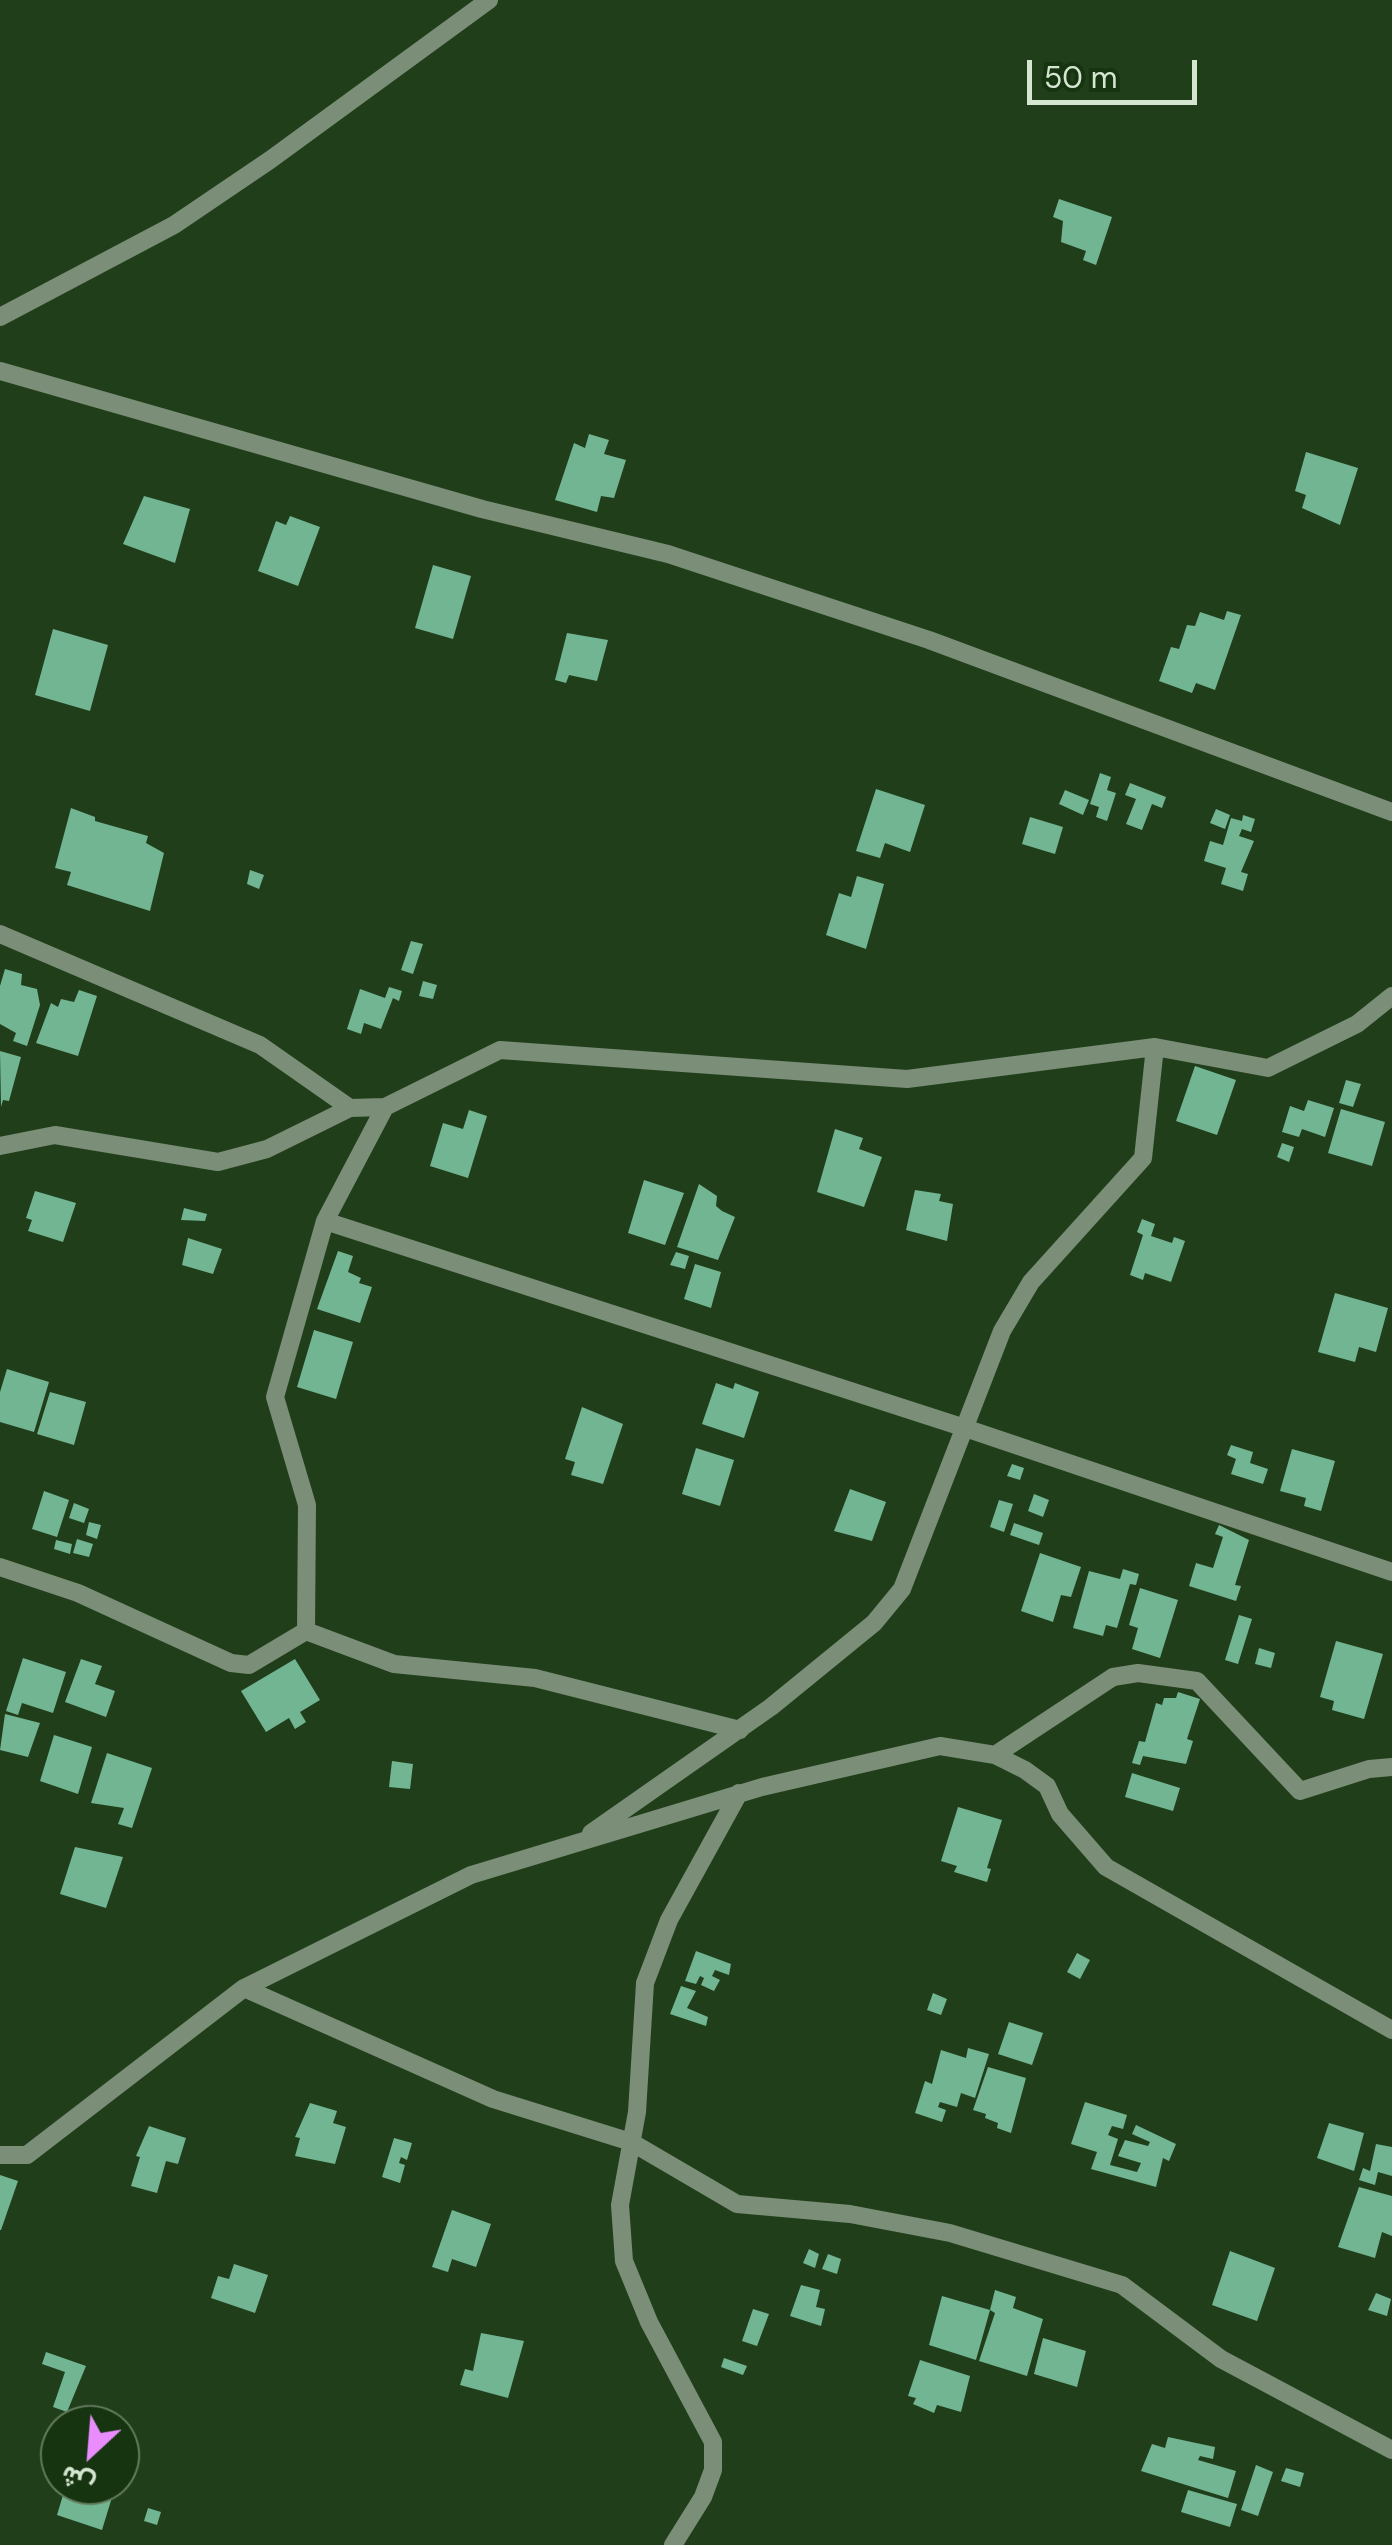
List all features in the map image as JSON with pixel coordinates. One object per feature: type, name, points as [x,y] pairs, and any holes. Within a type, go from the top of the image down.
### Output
[{"type":"street","points":[[0,318],[174,225],[489,0]]},
{"type":"street","points":[[0,371],[482,509],[668,554],[948,647],[1392,812]]},
{"type":"street","points":[[0,934],[260,1044],[350,1108]]},
{"type":"street","points":[[0,1146],[69,1136],[218,1162],[267,1149],[350,1108],[385,1107],[500,1050],[907,1080],[1155,1047],[1268,1068],[1357,1024],[1392,996]]},
{"type":"street","points":[[578,1843],[740,1730],[874,1623],[902,1589],[918,1559],[962,1426],[1002,1331],[1031,1282],[1143,1158],[1155,1047]]},
{"type":"street","points":[[306,1631],[307,1505],[274,1397],[325,1221],[385,1107]]},
{"type":"street","points":[[325,1221],[962,1426],[1392,1572]]},
{"type":"street","points":[[0,1567],[78,1593],[231,1663],[249,1665],[306,1631]]},
{"type":"street","points":[[306,1631],[394,1664],[536,1678],[740,1730]]},
{"type":"street","points":[[995,1755],[1113,1677],[1138,1672],[1197,1681],[1300,1790],[1369,1768],[1392,1767]]},
{"type":"street","points":[[0,2155],[28,2155],[244,1988],[471,1876],[739,1793],[940,1746],[995,1755],[1047,1786],[1060,1814],[1106,1868],[1392,2030]]},
{"type":"street","points":[[674,2545],[708,2484],[713,2442],[649,2322],[624,2261],[620,2205],[637,2112],[645,1983],[669,1920],[739,1793]]},
{"type":"street","points":[[244,1988],[493,2099],[631,2142],[737,2204],[850,2214],[950,2232],[1122,2285],[1221,2360],[1392,2450]]},
{"type":"building","points":[[1059,199],[1112,217],[1096,265],[1083,260],[1086,251],[1061,242],[1063,221],[1053,217]]},
{"type":"building","points":[[589,434],[609,440],[604,454],[626,460],[614,498],[601,496],[597,512],[555,500],[574,443],[585,448]]},
{"type":"building","points":[[1306,452],[1358,468],[1340,525],[1302,508],[1306,495],[1295,491]]},
{"type":"building","points":[[144,496],[190,509],[175,563],[123,544]]},
{"type":"building","points":[[290,516],[320,527],[298,586],[258,571],[276,521],[286,525]]},
{"type":"building","points":[[433,565],[471,576],[453,639],[415,628]]},
{"type":"building","points":[[1227,611],[1241,615],[1215,690],[1196,683],[1192,693],[1159,681],[1171,647],[1179,649],[1187,625],[1195,626],[1200,612],[1224,620]]},
{"type":"building","points":[[53,629],[108,645],[90,711],[35,695]]},
{"type":"building","points":[[567,633],[608,640],[597,681],[569,675],[566,683],[555,680]]},
{"type":"building","points":[[1100,773],[1111,777],[1107,790],[1116,793],[1107,821],[1096,817],[1099,807],[1090,804]]},
{"type":"building","points":[[1130,783],[1166,797],[1162,808],[1152,804],[1142,830],[1126,824],[1136,799],[1125,795]]},
{"type":"building","points":[[876,789],[925,805],[910,852],[885,843],[880,858],[856,851]]},
{"type":"building","points":[[1065,790],[1089,800],[1083,815],[1059,804]]},
{"type":"building","points":[[71,808],[95,817],[95,821],[148,836],[146,843],[164,853],[150,911],[67,885],[71,872],[55,868]]},
{"type":"building","points":[[1216,809],[1230,815],[1225,829],[1210,823]]},
{"type":"building","points":[[1243,815],[1255,819],[1251,832],[1242,829],[1239,836],[1254,841],[1241,872],[1248,874],[1243,891],[1221,884],[1226,868],[1204,861],[1210,841],[1223,845],[1231,818],[1242,821]]},
{"type":"building","points":[[1030,817],[1063,827],[1055,854],[1022,844]]},
{"type":"building","points":[[250,870],[264,875],[259,889],[247,884]]},
{"type":"building","points":[[857,876],[884,884],[866,949],[826,935],[839,893],[851,897]]},
{"type":"building","points":[[411,941],[423,944],[413,974],[401,970]]},
{"type":"building","points":[[5,969],[22,974],[21,985],[37,989],[40,1005],[27,1046],[13,1041],[16,1033],[0,1024],[0,986]]},
{"type":"building","points":[[423,981],[437,985],[433,999],[419,996]]},
{"type":"building","points":[[389,987],[402,991],[399,1001],[393,998],[381,1029],[364,1023],[361,1034],[347,1029],[360,989],[385,998]]},
{"type":"building","points":[[79,990],[97,996],[78,1056],[36,1043],[51,1003],[58,1007],[61,999],[74,1002]]},
{"type":"building","points":[[0,1051],[21,1057],[9,1101],[3,1100],[1,1107]]},
{"type":"building","points":[[1195,1066],[1236,1080],[1217,1135],[1176,1121]]},
{"type":"building","points":[[1346,1080],[1361,1084],[1353,1107],[1339,1103]]},
{"type":"building","points":[[1308,1100],[1334,1108],[1325,1137],[1302,1129],[1299,1137],[1282,1132],[1290,1106],[1304,1111]]},
{"type":"building","points":[[1341,1109],[1385,1122],[1372,1166],[1328,1153]]},
{"type":"building","points":[[469,1110],[487,1116],[468,1178],[430,1166],[443,1123],[463,1129]]},
{"type":"building","points":[[835,1129],[863,1138],[859,1149],[882,1157],[864,1207],[817,1192]]},
{"type":"building","points":[[1282,1143],[1294,1147],[1289,1162],[1277,1157]]},
{"type":"building","points":[[644,1180],[684,1193],[665,1245],[628,1233]]},
{"type":"building","points":[[699,1184],[717,1196],[716,1206],[735,1217],[718,1260],[677,1247]]},
{"type":"building","points":[[915,1190],[941,1194],[939,1201],[953,1204],[947,1241],[906,1230]]},
{"type":"building","points":[[35,1191],[76,1203],[63,1242],[28,1231],[32,1220],[26,1218]]},
{"type":"building","points":[[184,1208],[207,1214],[205,1221],[181,1220]]},
{"type":"building","points":[[1142,1219],[1155,1224],[1151,1236],[1172,1243],[1174,1237],[1185,1241],[1171,1282],[1145,1273],[1143,1280],[1130,1275],[1143,1235],[1137,1232]]},
{"type":"building","points":[[188,1238],[222,1249],[213,1274],[182,1265]]},
{"type":"building","points":[[338,1251],[353,1256],[348,1272],[361,1278],[359,1283],[372,1287],[360,1323],[317,1309]]},
{"type":"building","points":[[676,1252],[689,1256],[685,1269],[670,1265]]},
{"type":"building","points":[[695,1264],[721,1272],[711,1308],[684,1299]]},
{"type":"building","points":[[1335,1293],[1388,1308],[1376,1352],[1359,1347],[1355,1362],[1318,1352]]},
{"type":"building","points":[[314,1330],[353,1342],[336,1399],[297,1387]]},
{"type":"building","points":[[7,1369],[49,1382],[34,1432],[0,1422],[0,1392]]},
{"type":"building","points":[[716,1383],[733,1389],[735,1383],[759,1392],[744,1438],[702,1424]]},
{"type":"building","points":[[50,1392],[86,1402],[74,1445],[37,1434]]},
{"type":"building","points":[[582,1407],[623,1424],[603,1484],[571,1475],[575,1462],[565,1459]]},
{"type":"building","points":[[1231,1445],[1253,1452],[1250,1463],[1268,1469],[1263,1484],[1231,1474],[1236,1459],[1227,1455]]},
{"type":"building","points":[[696,1448],[734,1460],[720,1506],[682,1494]]},
{"type":"building","points":[[1292,1449],[1335,1461],[1321,1511],[1304,1506],[1306,1498],[1280,1491]]},
{"type":"building","points":[[1012,1464],[1024,1468],[1020,1480],[1007,1476]]},
{"type":"building","points":[[850,1489],[886,1502],[872,1541],[834,1531]]},
{"type":"building","points":[[44,1491],[69,1500],[57,1537],[32,1529]]},
{"type":"building","points":[[1034,1494],[1049,1500],[1043,1517],[1028,1511]]},
{"type":"building","points":[[999,1500],[1013,1504],[1004,1532],[990,1527]]},
{"type":"building","points":[[74,1503],[89,1509],[84,1523],[69,1518]]},
{"type":"building","points":[[89,1522],[101,1525],[97,1539],[86,1535]]},
{"type":"building","points":[[1014,1523],[1043,1533],[1039,1545],[1010,1535]]},
{"type":"building","points":[[1219,1525],[1249,1540],[1235,1585],[1241,1586],[1236,1601],[1189,1586],[1196,1563],[1213,1568],[1223,1537],[1215,1534]]},
{"type":"building","points":[[77,1539],[93,1544],[89,1557],[73,1553]]},
{"type":"building","points":[[56,1540],[72,1544],[70,1554],[54,1549]]},
{"type":"building","points":[[1040,1553],[1081,1567],[1071,1597],[1061,1595],[1053,1622],[1021,1611]]},
{"type":"building","points":[[1123,1569],[1139,1574],[1136,1585],[1130,1584],[1117,1628],[1106,1625],[1103,1636],[1073,1628],[1089,1571],[1120,1579]]},
{"type":"building","points":[[1140,1588],[1178,1600],[1160,1658],[1132,1649],[1138,1628],[1129,1625]]},
{"type":"building","points":[[1239,1615],[1252,1619],[1238,1664],[1225,1660]]},
{"type":"building","points":[[1336,1641],[1383,1654],[1364,1719],[1332,1710],[1334,1701],[1320,1697]]},
{"type":"building","points":[[1259,1648],[1275,1653],[1271,1668],[1255,1664]]},
{"type":"building","points":[[23,1658],[66,1672],[53,1713],[22,1703],[18,1715],[6,1711]]},
{"type":"building","points":[[81,1659],[102,1666],[95,1684],[115,1691],[106,1717],[65,1702]]},
{"type":"building","points":[[295,1659],[320,1700],[300,1712],[306,1722],[295,1729],[289,1718],[266,1732],[241,1691]]},
{"type":"building","points":[[1178,1692],[1200,1699],[1187,1739],[1193,1741],[1186,1764],[1143,1756],[1140,1765],[1132,1763],[1139,1741],[1145,1742],[1156,1703],[1162,1705],[1164,1698],[1176,1698]]},
{"type":"building","points":[[5,1714],[40,1723],[28,1757],[0,1750]]},
{"type":"building","points":[[54,1735],[92,1747],[78,1794],[40,1781]]},
{"type":"building","points":[[107,1753],[152,1768],[132,1828],[118,1824],[124,1808],[91,1803]]},
{"type":"building","points":[[392,1761],[413,1764],[410,1789],[389,1787]]},
{"type":"building","points":[[1132,1773],[1180,1788],[1173,1811],[1125,1797]]},
{"type":"building","points":[[958,1807],[1002,1820],[987,1868],[991,1869],[987,1882],[954,1872],[957,1866],[941,1861]]},
{"type":"building","points":[[75,1847],[123,1857],[106,1908],[60,1894]]},
{"type":"building","points":[[696,1951],[731,1964],[729,1975],[715,1970],[712,1976],[720,1980],[714,1991],[701,1985],[704,1978],[700,1976],[696,1984],[685,1981]]},
{"type":"building","points":[[1077,1953],[1090,1960],[1080,1979],[1067,1972]]},
{"type":"building","points":[[681,1986],[696,1991],[687,2008],[708,2017],[706,2026],[670,2014]]},
{"type":"building","points":[[933,1993],[947,1999],[941,2015],[927,2010]]},
{"type":"building","points":[[1009,2022],[1043,2033],[1032,2065],[998,2054]]},
{"type":"building","points":[[968,2048],[989,2054],[975,2098],[961,2093],[957,2107],[940,2102],[938,2107],[946,2110],[942,2122],[915,2113],[925,2081],[932,2084],[941,2050],[966,2058]]},
{"type":"building","points":[[988,2067],[1026,2078],[1011,2133],[997,2128],[998,2123],[985,2118],[986,2114],[973,2110]]},
{"type":"building","points":[[1085,2102],[1127,2115],[1123,2129],[1112,2126],[1108,2135],[1118,2139],[1110,2165],[1137,2172],[1141,2163],[1118,2156],[1125,2140],[1148,2146],[1150,2142],[1132,2134],[1136,2125],[1176,2144],[1169,2161],[1163,2158],[1156,2187],[1091,2169],[1097,2152],[1071,2144]]},
{"type":"building","points":[[310,2103],[337,2111],[333,2123],[346,2127],[335,2164],[295,2156],[300,2138],[295,2137]]},
{"type":"building","points":[[1329,2123],[1364,2133],[1354,2171],[1317,2158]]},
{"type":"building","points":[[149,2126],[186,2138],[178,2164],[166,2161],[157,2193],[131,2186],[140,2157],[136,2156]]},
{"type":"building","points":[[394,2138],[412,2143],[407,2160],[401,2157],[399,2163],[405,2165],[400,2183],[382,2177]]},
{"type":"building","points":[[1376,2144],[1392,2147],[1392,2176],[1378,2172],[1375,2185],[1359,2180],[1363,2168],[1370,2171]]},
{"type":"building","points":[[0,2175],[18,2181],[1,2230],[0,2230]]},
{"type":"building","points":[[1359,2187],[1392,2196],[1392,2236],[1382,2232],[1375,2258],[1338,2247]]},
{"type":"building","points":[[452,2210],[491,2224],[476,2267],[452,2259],[448,2272],[432,2267]]},
{"type":"building","points":[[809,2249],[819,2254],[815,2268],[803,2263]]},
{"type":"building","points":[[1230,2251],[1275,2268],[1257,2321],[1212,2305]]},
{"type":"building","points":[[828,2254],[841,2259],[837,2274],[822,2269]]},
{"type":"building","points":[[234,2264],[268,2275],[255,2313],[211,2298],[218,2276],[229,2279]]},
{"type":"building","points":[[801,2285],[820,2290],[816,2307],[825,2309],[821,2326],[790,2316]]},
{"type":"building","points":[[995,2290],[1016,2297],[1013,2308],[1043,2319],[1027,2376],[979,2361],[995,2313],[990,2310]]},
{"type":"building","points":[[1376,2293],[1391,2299],[1387,2316],[1368,2310]]},
{"type":"building","points":[[942,2296],[990,2310],[976,2360],[929,2345]]},
{"type":"building","points":[[753,2309],[769,2314],[757,2346],[742,2341]]},
{"type":"building","points":[[481,2333],[524,2341],[508,2398],[460,2385],[465,2369],[473,2371]]},
{"type":"building","points":[[1043,2338],[1086,2351],[1077,2387],[1034,2374]]},
{"type":"building","points":[[46,2352],[86,2366],[70,2405],[54,2405],[65,2372],[42,2364]]},
{"type":"building","points":[[724,2358],[747,2366],[743,2375],[721,2367]]},
{"type":"building","points":[[920,2360],[970,2376],[961,2412],[937,2405],[934,2413],[913,2404],[916,2398],[908,2396]]},
{"type":"building","points":[[1168,2437],[1215,2447],[1213,2459],[1200,2456],[1198,2460],[1236,2471],[1228,2498],[1141,2471],[1152,2444],[1165,2448]]},
{"type":"building","points":[[1256,2465],[1273,2472],[1258,2516],[1241,2510]]},
{"type":"building","points":[[1286,2468],[1304,2473],[1300,2487],[1281,2481]]},
{"type":"building","points":[[1188,2490],[1237,2504],[1230,2527],[1181,2512]]},
{"type":"building","points":[[60,2505],[110,2505],[102,2530],[57,2515]]},
{"type":"building","points":[[148,2508],[161,2512],[157,2525],[144,2521]]}]
